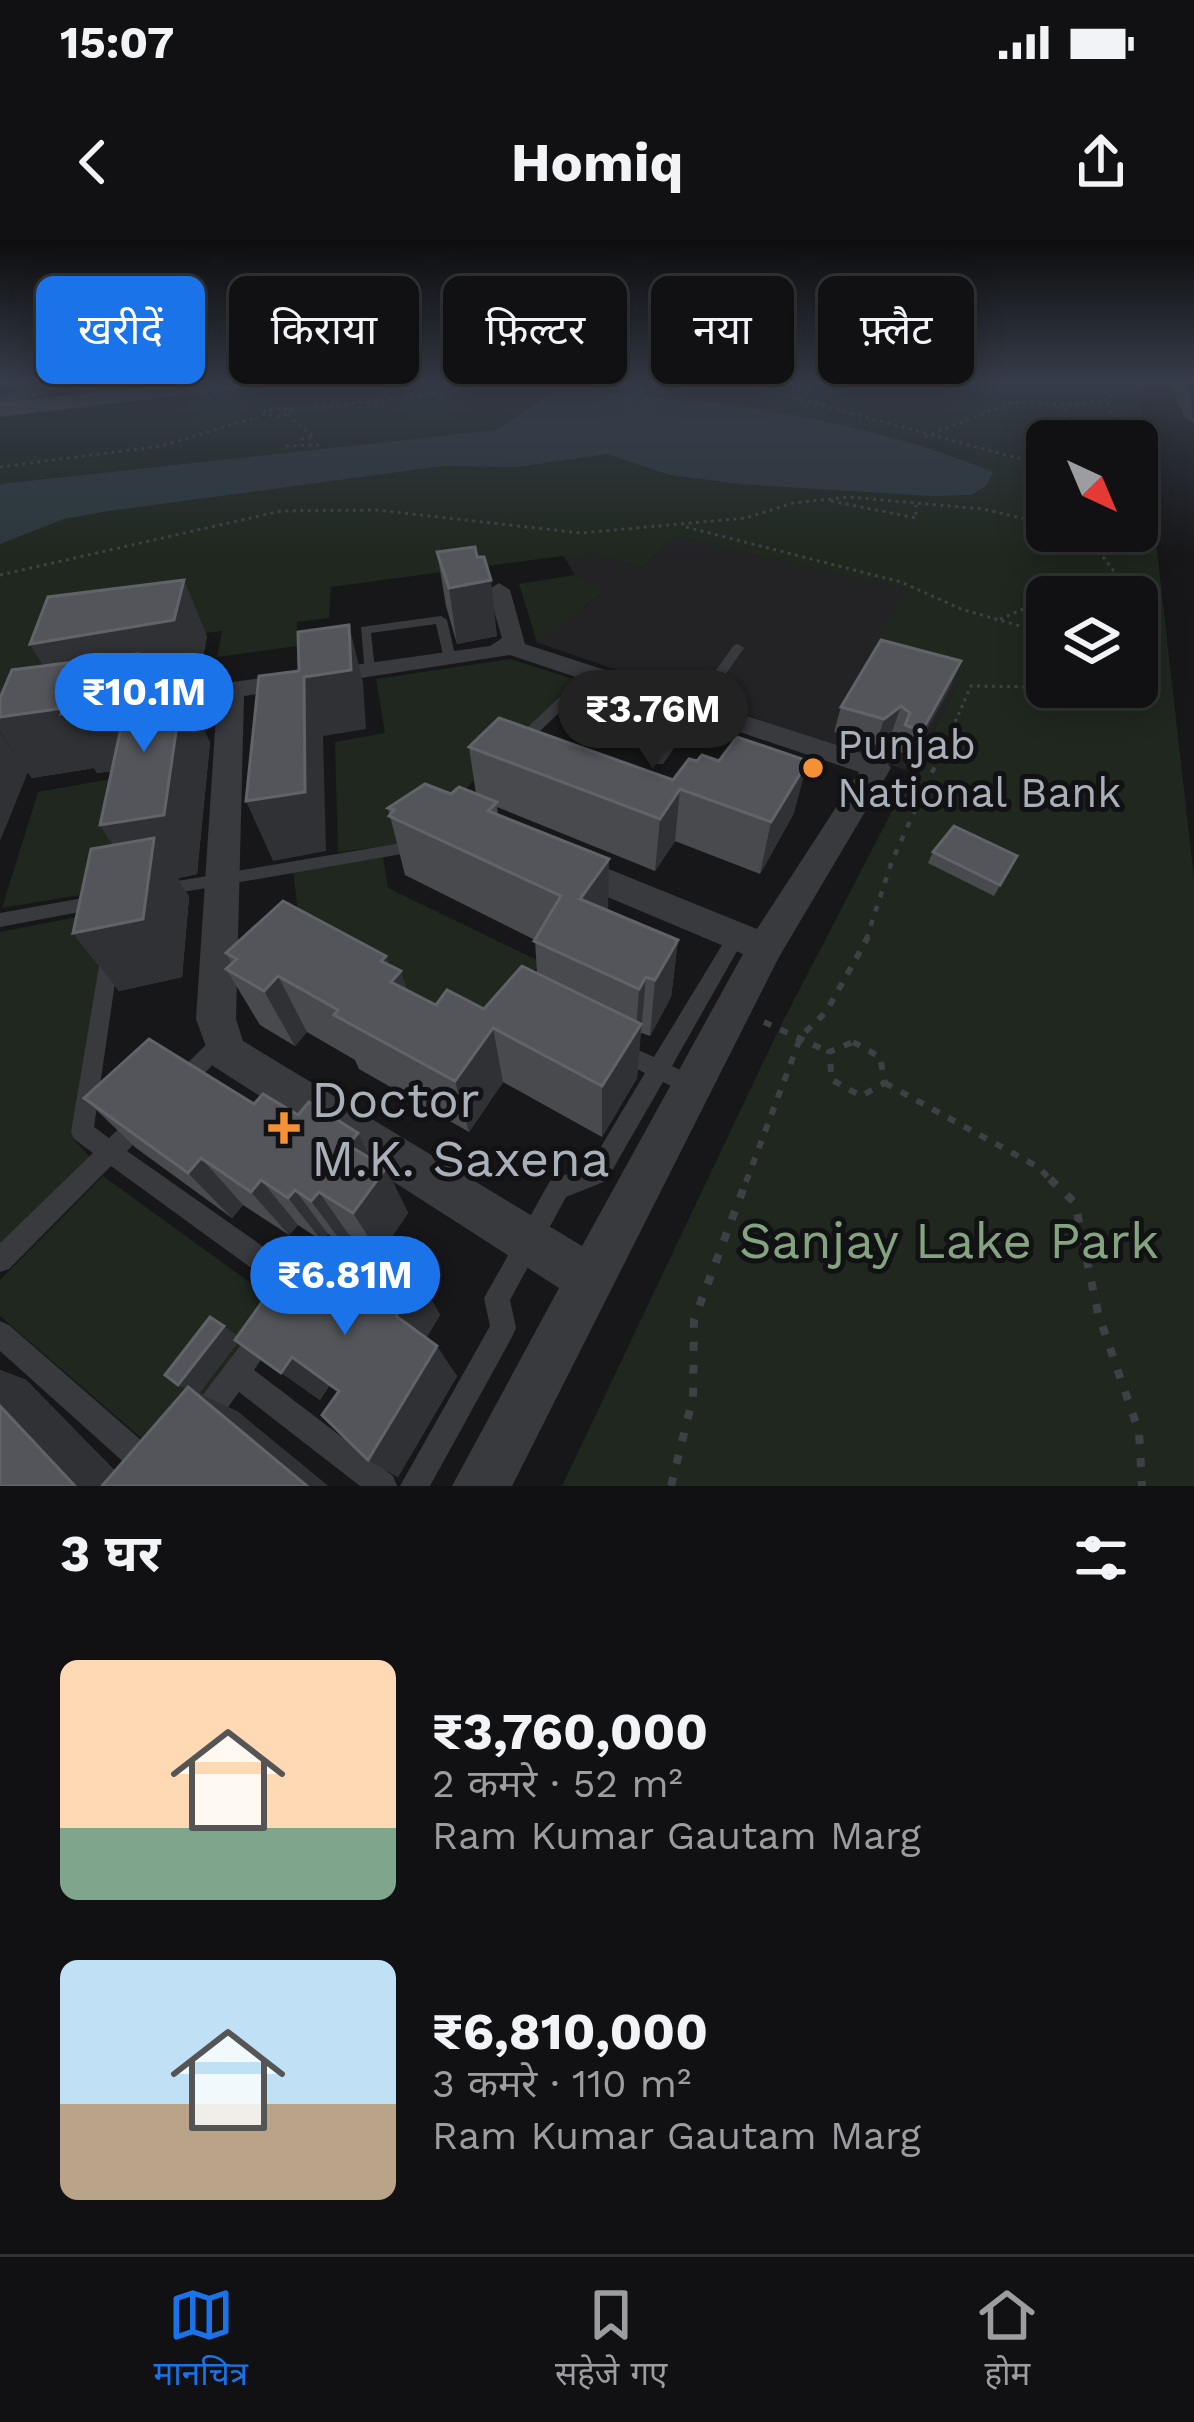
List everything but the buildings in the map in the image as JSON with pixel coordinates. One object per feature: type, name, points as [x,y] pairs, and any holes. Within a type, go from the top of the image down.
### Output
[{"type":"street","points":[[499,590],[515,641],[511,647]]},
{"type":"street","points":[[116,706],[511,647],[699,710],[883,754],[750,942],[735,1008],[676,1078],[589,1279],[481,1486]]},
{"type":"street","points":[[231,689],[216,1019],[221,1043],[246,1069],[589,1279]]},
{"type":"street","points":[[538,854],[750,942]]},
{"type":"lane","points":[[369,670],[365,630],[441,620],[450,658]]},
{"type":"lane","points":[[658,760],[699,710],[738,648]]},
{"type":"lane","points":[[500,762],[592,674]]},
{"type":"lane","points":[[0,920],[126,890],[223,879],[421,845],[435,831]]},
{"type":"lane","points":[[0,1334],[160,1475],[300,1288],[82,1132],[126,890]]},
{"type":"lane","points":[[414,1486],[503,1328],[497,1298],[558,1190],[598,1173],[676,1078],[750,942]]},
{"type":"lane","points":[[596,1040],[676,1078]]},
{"type":"lane","points":[[0,1260],[221,1043]]},
{"type":"lane","points":[[236,1373],[383,1486]]},
{"type":"path","points":[[0,467],[181,440]]},
{"type":"path","points":[[302,440],[302,446]]},
{"type":"path","points":[[938,440],[1026,461]]},
{"type":"path","points":[[286,446],[320,445]]},
{"type":"path","points":[[819,500],[916,518],[916,505]]},
{"type":"path","points":[[0,575],[281,511],[382,510],[567,532],[681,526],[819,500],[983,509],[1026,519]]},
{"type":"path","points":[[681,526],[901,582],[961,609],[1026,628]]},
{"type":"path","points":[[1096,552],[1117,576]]},
{"type":"path","points":[[1000,620],[1026,608]]},
{"type":"path","points":[[671,1486],[693,1396],[694,1320],[800,1036],[826,1012],[871,931],[892,861],[971,686],[1026,687]]},
{"type":"path","points":[[735,1008],[829,1052]]},
{"type":"path","points":[[829,1052],[839,1044],[868,1047],[880,1057],[885,1084]]},
{"type":"path","points":[[829,1052],[832,1080],[845,1091],[861,1096],[885,1084]]},
{"type":"path","points":[[885,1084],[1038,1167],[1075,1203],[1098,1313],[1139,1432],[1142,1486]]},
{"type":"shaded area","points":[[404,440],[899,440],[993,472],[986,486],[971,495],[931,496],[670,475],[607,454],[518,467],[443,466],[109,511],[64,519],[0,544],[0,484]]},
{"type":"shaded area","points":[[676,536],[910,590],[960,681],[911,772],[536,642],[603,593],[575,575],[563,555],[592,551],[642,568]]},
{"type":"green space","name":"Sanjay Lake Park","points":[[0,440],[1026,440],[1026,552],[1157,552],[1194,878],[1194,1486],[562,1486],[779,1029],[959,682],[868,654],[909,590],[676,536],[642,568],[592,552],[331,587],[329,618],[297,622],[297,646],[217,657],[222,631],[46,652],[23,712],[0,718]]},
{"type":"green space","points":[[575,575],[604,592],[537,642],[519,584]]},
{"type":"green space","points":[[510,659],[577,680],[410,843],[338,852],[335,742],[385,733],[376,679]]},
{"type":"green space","points":[[133,775],[109,890],[2,908],[38,792]]},
{"type":"green space","points":[[383,857],[388,888],[541,962],[483,1040],[302,947],[293,870]]},
{"type":"green space","points":[[108,911],[73,1139],[91,1158],[0,1247],[0,932]]},
{"type":"green space","points":[[103,1176],[277,1302],[162,1456],[0,1316],[0,1280]]},
{"type":"place","name":"Punjab National Bank","points":[[813,768]]},
{"type":"place","name":"Doctor M.K. Saxena","points":[[284,1128]]}]
